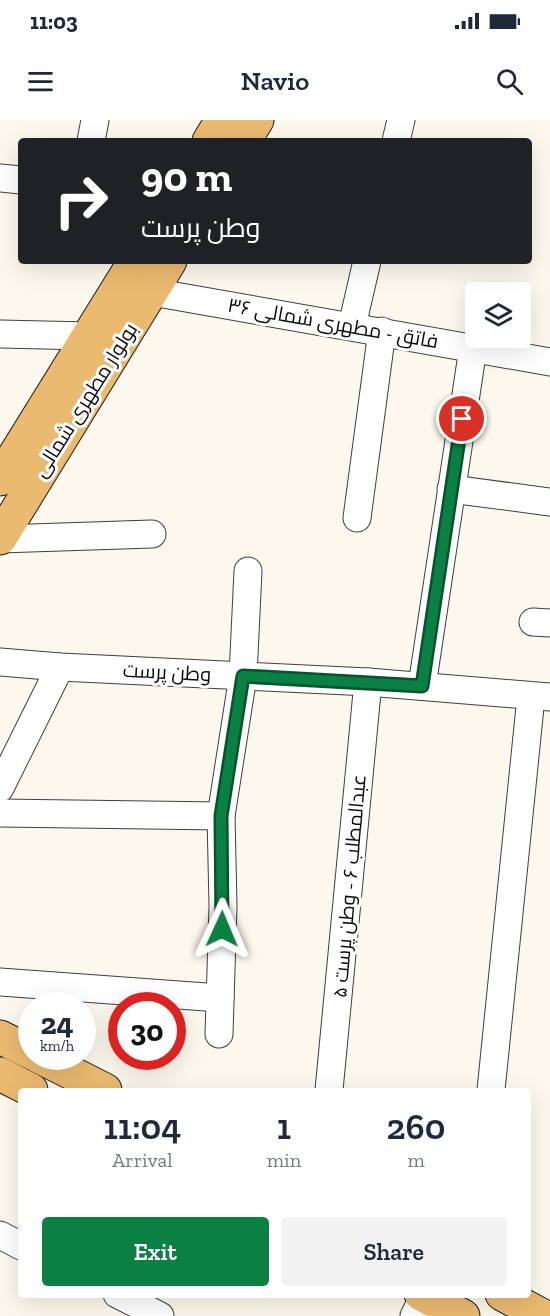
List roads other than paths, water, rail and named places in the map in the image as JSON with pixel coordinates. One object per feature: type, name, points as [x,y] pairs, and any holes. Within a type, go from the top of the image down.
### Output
[{"type":"main road","points":[[211,138],[222,120]]},
{"type":"main road","points":[[246,138],[257,120]]},
{"type":"main road","name":"بولوار مطهری شمالی","points":[[0,479],[133,264]]},
{"type":"main road","name":"بولوار مطهری شمالی","points":[[0,539],[168,264]]},
{"type":"main road","points":[[0,1037],[18,1046]]},
{"type":"main road","points":[[66,1070],[101,1088]]},
{"type":"main road","points":[[0,1074],[27,1088]]},
{"type":"main road","points":[[509,1298],[543,1316]]},
{"type":"main road","points":[[420,1302],[463,1316]]},
{"type":"street","points":[[91,138],[95,120]]},
{"type":"street","points":[[397,138],[401,120]]},
{"type":"street","points":[[0,178],[18,180]]},
{"type":"street","points":[[352,326],[366,264]]},
{"type":"street","name":"فاتق - مطهری شمالی ۳۶","points":[[152,291],[465,347]]},
{"type":"street","points":[[357,518],[382,331]]},
{"type":"street","points":[[0,334],[88,336]]},
{"type":"street","points":[[422,686],[473,348]]},
{"type":"street","name":"فاتق - مطهری شمالی ۳۶","points":[[473,348],[550,362]]},
{"type":"street","points":[[452,489],[550,502]]},
{"type":"street","points":[[0,539],[152,534]]},
{"type":"street","points":[[219,1034],[223,906],[221,816],[243,676],[248,571]]},
{"type":"street","name":"وطن پرست","points":[[0,662],[368,682],[540,697]]},
{"type":"street","points":[[0,788],[60,667]]},
{"type":"street","name":"عبدالمطلب ۶ - وطن پرست ۵","points":[[330,1088],[368,682]]},
{"type":"street","points":[[491,1088],[540,697]]},
{"type":"street","points":[[0,813],[221,816]]},
{"type":"street","points":[[0,982],[220,998]]},
{"type":"street","points":[[0,1235],[18,1244]]},
{"type":"street","points":[[125,1298],[160,1316]]}]
